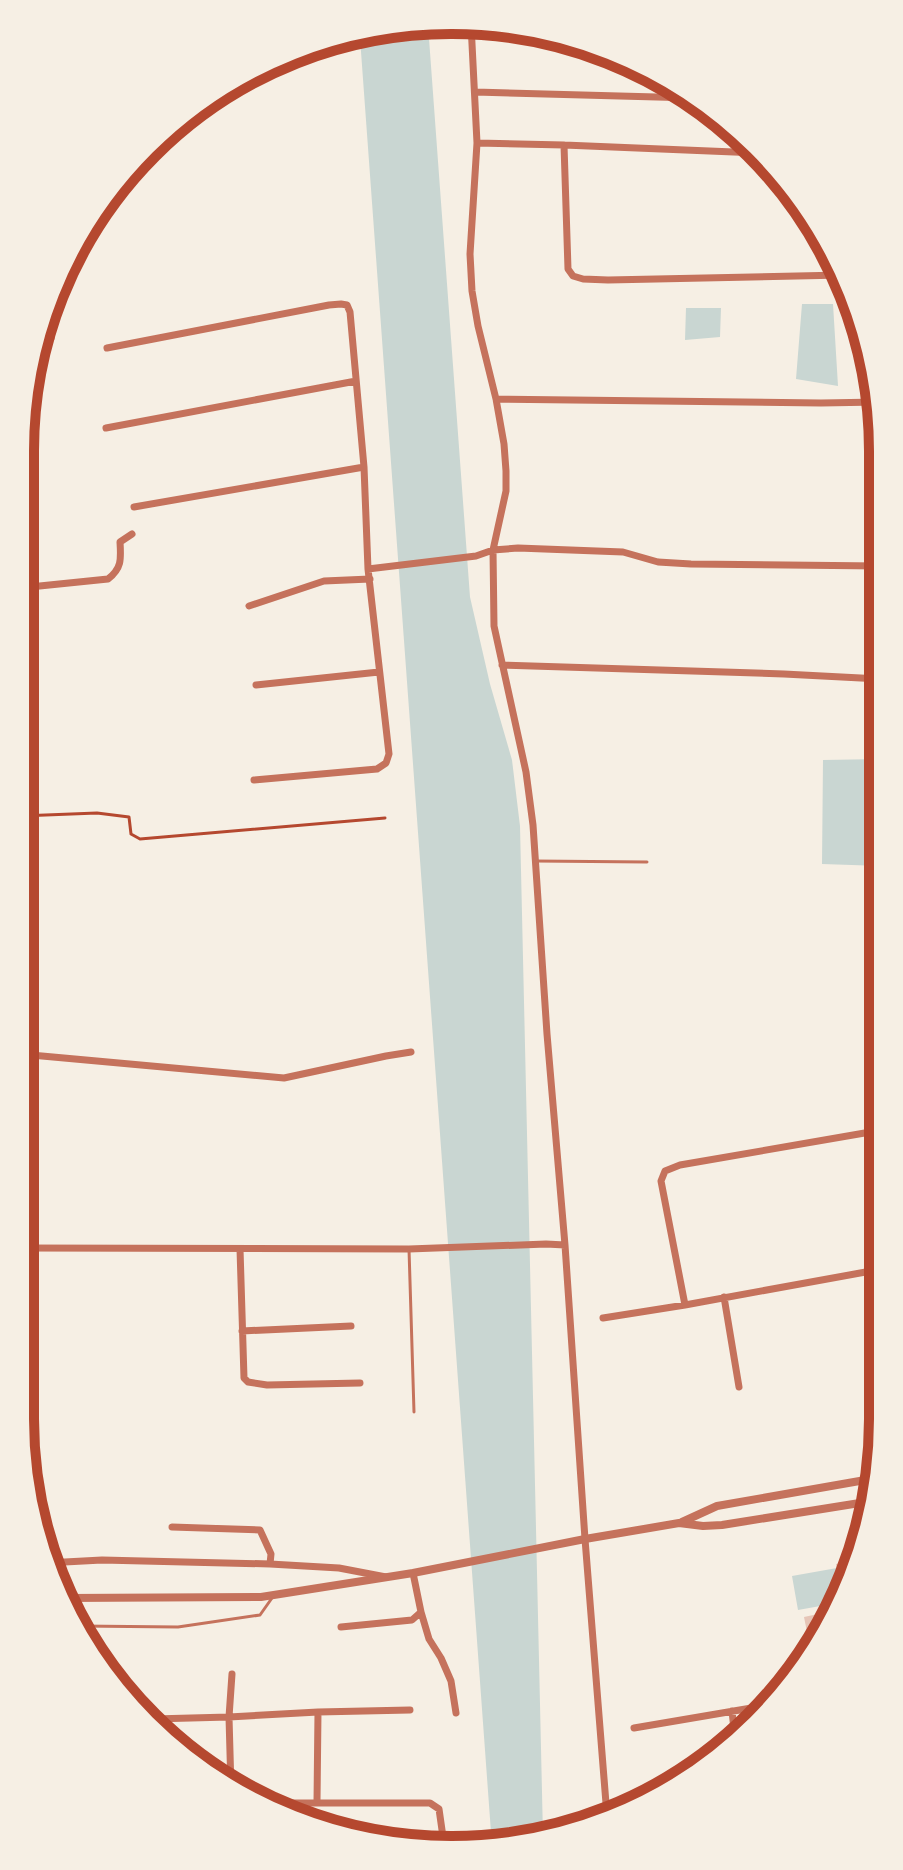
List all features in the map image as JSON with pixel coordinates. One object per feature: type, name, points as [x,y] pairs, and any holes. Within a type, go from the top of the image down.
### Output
[{"type":"street","points":[[472,35],[477,143],[470,254],[472,291],[504,444],[506,491],[493,550],[494,626],[526,772],[533,825],[606,1806]]},
{"type":"street","points":[[475,92],[672,97]]},
{"type":"street","points":[[477,143],[743,152]]},
{"type":"street","points":[[564,145],[568,269],[573,276],[608,280],[830,275]]},
{"type":"street","points":[[107,348],[341,304],[347,305],[350,312],[364,467],[368,569],[389,754],[386,763],[377,769],[254,780]]},
{"type":"street","points":[[106,428],[356,381]]},
{"type":"street","points":[[496,399],[866,402]]},
{"type":"street","points":[[134,507],[364,467]]},
{"type":"street","points":[[34,587],[108,579],[119,569],[120,542],[132,534]]},
{"type":"street","points":[[368,569],[518,548],[623,552],[658,562],[691,564],[869,566]]},
{"type":"street","points":[[249,606],[324,581],[370,579]]},
{"type":"street","points":[[502,665],[869,678]]},
{"type":"street","points":[[256,685],[379,672]]},
{"type":"street","points":[[34,1055],[284,1078],[411,1052]]},
{"type":"street","points":[[685,1305],[661,1181],[665,1171],[680,1165],[869,1132]]},
{"type":"street","points":[[34,1248],[409,1249],[565,1245]]},
{"type":"street","points":[[240,1249],[244,1378],[248,1382],[267,1385],[360,1383]]},
{"type":"street","points":[[603,1318],[869,1271]]},
{"type":"street","points":[[724,1297],[739,1387]]},
{"type":"street","points":[[242,1331],[351,1326]]},
{"type":"street","points":[[75,1598],[235,1598],[275,1595],[413,1573],[679,1523],[717,1506],[864,1480]]},
{"type":"street","points":[[679,1523],[722,1525],[860,1503]]},
{"type":"street","points":[[172,1527],[260,1530],[271,1554],[270,1564]]},
{"type":"street","points":[[60,1562],[102,1560],[270,1564],[339,1568],[389,1577]]},
{"type":"street","points":[[413,1573],[429,1639],[451,1681],[456,1713]]},
{"type":"street","points":[[341,1627],[412,1620],[421,1612]]},
{"type":"street","points":[[231,1772],[232,1674]]},
{"type":"street","points":[[634,1728],[753,1708]]},
{"type":"street","points":[[161,1719],[410,1710]]},
{"type":"street","points":[[732,1711],[734,1726]]},
{"type":"street","points":[[317,1802],[318,1712]]},
{"type":"street","points":[[289,1803],[430,1803],[439,1809],[443,1836]]},
{"type":"lane","points":[[535,861],[647,862]]},
{"type":"lane","points":[[409,1249],[414,1412]]},
{"type":"lane","points":[[90,1626],[178,1627],[260,1615],[275,1595]]},
{"type":"path","points":[[34,815],[97,813],[129,817],[131,834],[140,839],[385,818]]},
{"type":"shaded area","points":[[424,35],[429,35],[470,597],[512,760],[520,826],[543,1826],[491,1834],[360,44]]},
{"type":"shaded area","points":[[802,304],[833,304],[838,386],[796,379]]},
{"type":"shaded area","points":[[686,308],[721,308],[720,337],[685,340]]},
{"type":"shaded area","points":[[869,759],[869,866],[822,864],[823,760]]},
{"type":"shaded area","points":[[837,1568],[838,1575],[825,1605],[798,1610],[792,1576]]},
{"type":"building","points":[[843,1563],[838,1575],[836,1564]]},
{"type":"building","points":[[820,1614],[808,1636],[804,1617]]}]
